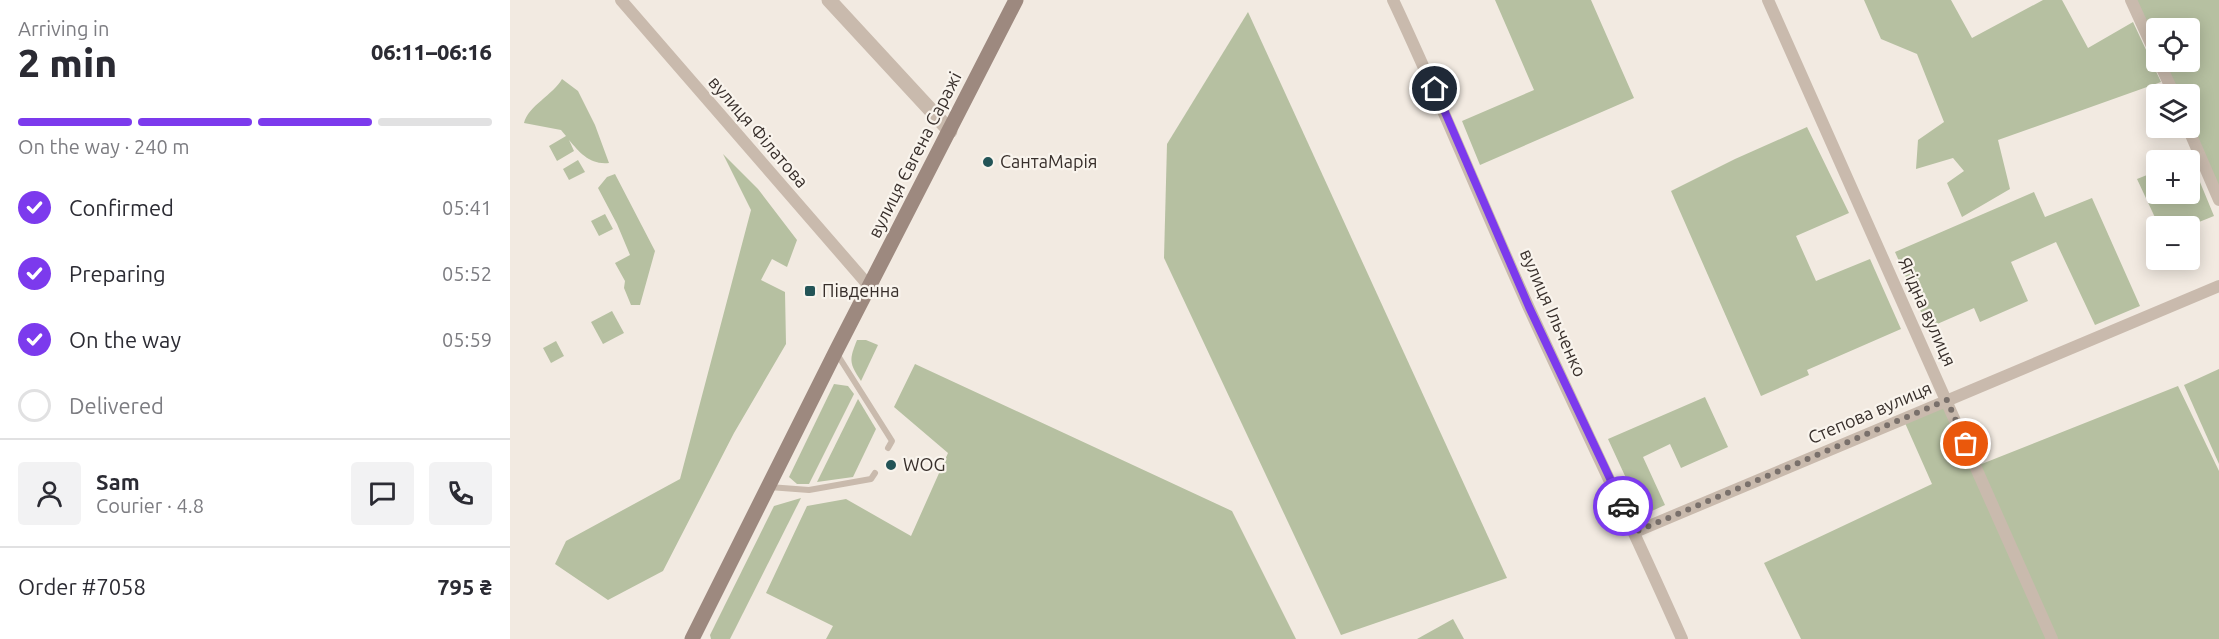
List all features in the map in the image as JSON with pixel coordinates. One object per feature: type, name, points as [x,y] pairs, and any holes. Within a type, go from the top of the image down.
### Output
[{"type":"main road","name":"вулиця Євгена Саражі","points":[[696,637],[836,351],[1016,0]]},
{"type":"street","name":"вулиця Філатова","points":[[621,0],[869,286]]},
{"type":"street","points":[[829,0],[950,131]]},
{"type":"street","name":"вулиця Ільченко","points":[[1394,0],[1529,307],[1635,532],[1682,639]]},
{"type":"street","name":"Ягідна вулиця","points":[[1768,0],[2052,639]]},
{"type":"street","points":[[2131,0],[2146,33]]},
{"type":"street","points":[[2192,138],[2219,200]]},
{"type":"street","name":"Степова вулиця","points":[[1635,532],[2219,285]]},
{"type":"lane","points":[[836,351],[892,441],[888,448]]},
{"type":"lane","points":[[768,487],[808,490],[872,479],[874,473]]},
{"type":"green space","points":[[1495,0],[1591,0],[1634,98],[1480,165],[1462,121],[1534,90]]},
{"type":"green space","points":[[1864,0],[1951,0],[1972,38],[2043,0],[2062,0],[2088,48],[2133,22],[2146,50],[2146,72],[2156,72],[2161,82],[2146,84],[2146,87],[1998,140],[2010,189],[1962,217],[1947,183],[1964,171],[1953,158],[1916,169],[1918,140],[1944,122],[1917,54],[1881,39]]},
{"type":"green space","points":[[2131,0],[2219,0],[2219,200],[2194,138],[2200,138],[2200,84],[2169,84],[2164,72],[2200,72],[2200,18],[2146,18],[2146,33]]},
{"type":"green space","points":[[1248,12],[1507,578],[1341,635],[1164,258],[1167,144]]},
{"type":"green space","points":[[562,79],[578,91],[595,125],[609,163],[591,160],[581,154],[569,140],[574,151],[557,161],[549,146],[566,136],[561,130],[524,123],[530,111]]},
{"type":"green space","points":[[1807,127],[1849,213],[1796,236],[1816,281],[1870,259],[1901,329],[1807,370],[1809,375],[1761,396],[1671,191]]},
{"type":"green space","points":[[723,154],[758,189],[797,240],[787,267],[772,259],[761,280],[785,292],[786,344],[734,433],[663,571],[608,600],[555,564],[566,541],[680,479],[751,210]]},
{"type":"green space","points":[[578,160],[585,172],[569,180],[563,169]]},
{"type":"green space","points":[[615,174],[655,251],[640,305],[631,305],[624,288],[625,281],[615,263],[630,255],[598,188],[607,177]]},
{"type":"green space","points":[[2146,175],[2146,198],[2137,179]]},
{"type":"green space","points":[[2200,182],[2214,216],[2200,222],[2200,216],[2154,216],[2149,204],[2200,204]]},
{"type":"green space","points":[[2034,192],[2045,217],[2092,198],[2140,306],[2095,325],[2056,242],[2011,262],[2028,301],[1980,322],[1974,308],[1928,328],[1895,252]]},
{"type":"green space","points":[[605,214],[613,229],[599,236],[591,221]]},
{"type":"green space","points":[[612,311],[624,333],[603,344],[591,322]]},
{"type":"green space","points":[[857,340],[866,340],[878,345],[861,381],[854,370],[852,361]]},
{"type":"green space","points":[[556,341],[564,356],[551,363],[543,348]]},
{"type":"green space","points":[[915,364],[1232,511],[1296,639],[826,639],[833,626],[766,593],[807,506],[846,499],[911,536],[948,453],[894,407]]},
{"type":"green space","points":[[2219,369],[2219,464],[2184,385]]},
{"type":"green space","points":[[834,384],[848,386],[854,394],[809,484],[797,484],[789,477]]},
{"type":"green space","points":[[2178,386],[2219,471],[2219,639],[1801,639],[1764,563],[1932,484],[1905,423],[1946,404],[1974,467]]},
{"type":"green space","points":[[1705,397],[1728,447],[1681,468],[1670,444],[1643,457],[1665,505],[1643,515],[1608,439]]},
{"type":"green space","points":[[858,399],[876,429],[853,477],[817,482]]},
{"type":"green space","points":[[801,498],[730,639],[711,639],[710,635],[774,506]]},
{"type":"green space","points":[[1453,619],[1464,639],[1417,639]]},
{"type":"way so far","points":[[1623,506],[1635,532],[1947,400],[1966,444]]},
{"type":"place","name":"СантаМарія","points":[[988,162]]},
{"type":"place","name":"Південна","points":[[810,291]]},
{"type":"place","name":"WOG","points":[[891,465]]},
{"type":"route","points":[[1435,89],[1529,307],[1623,506]]}]
